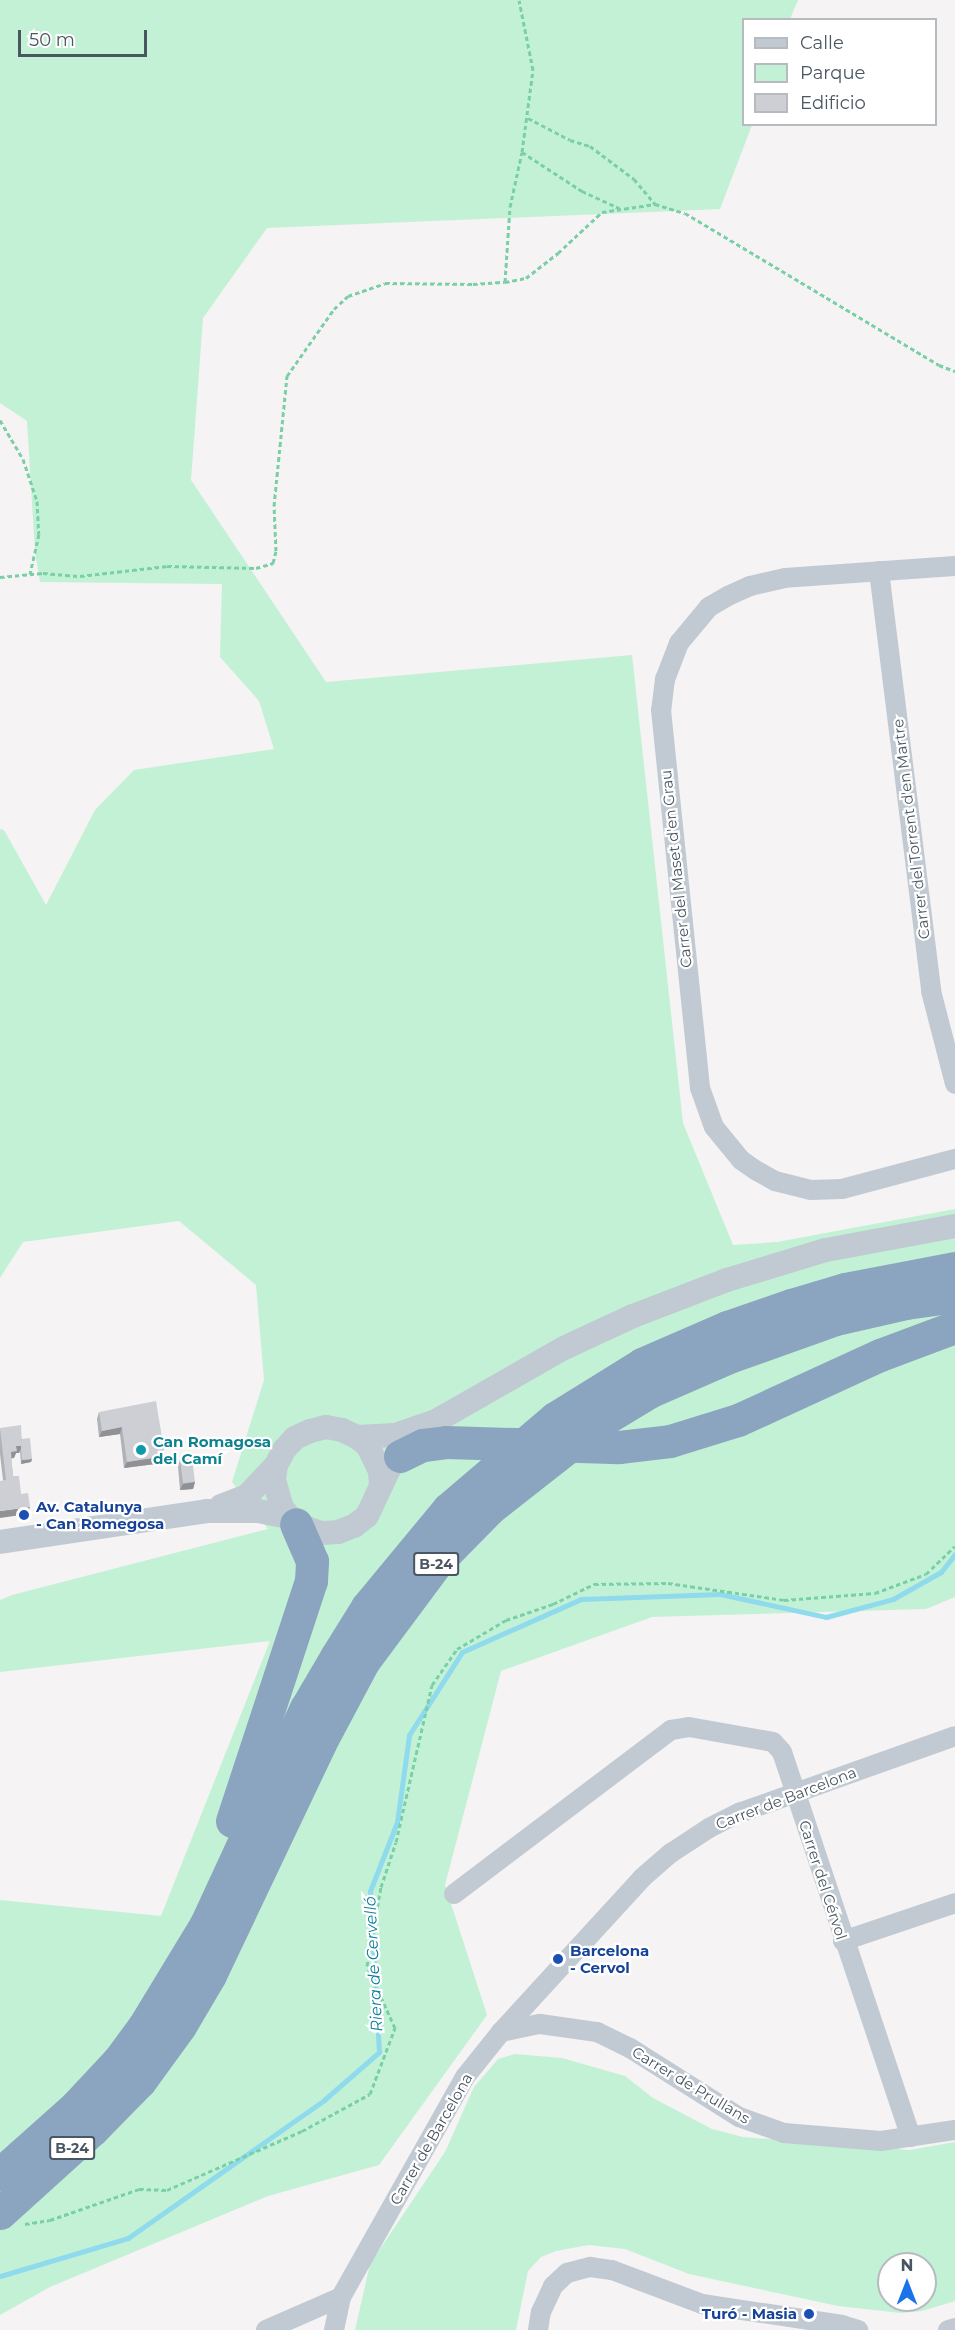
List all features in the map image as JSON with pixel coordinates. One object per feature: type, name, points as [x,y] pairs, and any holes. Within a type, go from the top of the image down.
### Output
[{"type":"highway","name":"B-24","points":[[11,2219],[92,2130],[129,2071],[166,1992],[206,1924],[306,1708],[367,1607],[448,1509],[555,1418],[642,1364],[727,1327],[845,1289],[955,1268]]},
{"type":"highway","name":"B-24","points":[[0,2174],[75,2108],[129,2071],[180,2026],[210,1975],[320,1743],[363,1662],[438,1561],[490,1508],[601,1421],[649,1392],[729,1357],[836,1319],[906,1303],[955,1296]]},
{"type":"highway","points":[[400,1456],[423,1445],[478,1441],[619,1446],[670,1441],[738,1420],[880,1355],[955,1327]]},
{"type":"highway","points":[[206,1924],[210,1886],[307,1599],[312,1561],[308,1545],[292,1520]]},
{"type":"street","name":"Carrer del Maset d'en Grau","points":[[955,566],[785,578],[750,586],[728,596],[709,607],[679,643],[668,669],[661,710],[662,739],[700,1088],[714,1127],[741,1160],[766,1176],[791,1186],[811,1190],[842,1189],[955,1159]]},
{"type":"street","name":"Carrer del Torrent d'en Martre","points":[[879,571],[931,991],[955,1084]]},
{"type":"street","points":[[357,1437],[395,1435],[436,1421],[564,1348],[697,1290],[826,1250],[955,1226]]},
{"type":"street","points":[[0,1542],[207,1511],[258,1511],[292,1520],[321,1533],[338,1532],[354,1526],[367,1516],[376,1502],[381,1485],[400,1456],[436,1421]]},
{"type":"street","points":[[207,1511],[248,1496],[276,1465],[284,1450],[295,1438],[326,1427],[342,1430],[357,1437],[376,1458],[381,1485]]},
{"type":"street","points":[[276,1465],[276,1494],[292,1520]]},
{"type":"street","name":"Carrer del Cérvol","points":[[454,1894],[671,1730],[678,1727],[774,1742],[782,1752],[843,1941],[911,2137]]},
{"type":"street","name":"Carrer de Barcelona","points":[[334,2330],[341,2297],[465,2077],[501,2032],[642,1878],[671,1853],[723,1820],[794,1792],[955,1736]]},
{"type":"street","points":[[843,1941],[955,1903]]},
{"type":"street","name":"Carrer de Prullans","points":[[501,2032],[540,2024],[597,2032],[630,2048],[739,2117],[784,2133],[881,2141],[955,2130]]},
{"type":"street","points":[[538,2330],[541,2312],[553,2286],[567,2273],[590,2267],[612,2270],[702,2304],[842,2325],[858,2330]]},
{"type":"street","points":[[266,2330],[341,2297]]},
{"type":"street","points":[[948,2330],[955,2328]]},
{"type":"path","points":[[505,282],[510,207],[522,152],[533,70],[519,0]]},
{"type":"path","points":[[527,118],[570,140],[590,146],[634,179],[655,204]]},
{"type":"path","points":[[522,152],[582,191],[620,208]]},
{"type":"path","points":[[0,577],[30,574],[80,576],[167,566],[256,568],[273,563],[276,551],[274,506],[287,375],[334,309],[348,296],[385,283],[505,282],[526,278],[558,253],[602,212],[620,208],[655,204],[685,213],[939,365],[955,371]]},
{"type":"path","points":[[0,420],[23,459],[37,501],[39,534],[30,574]]},
{"type":"path","points":[[11,2219],[50,2220],[139,2189],[167,2190],[302,2131],[370,2094],[395,2028],[366,1966],[381,1887],[396,1842],[432,1685],[457,1648],[506,1620],[553,1604],[594,1584],[668,1583],[784,1600],[875,1593],[927,1574],[955,1546]]},
{"type":"green space","points":[[0,0],[798,0],[790,18],[742,18],[742,126],[752,126],[720,209],[267,228],[203,318],[191,480],[326,682],[632,655],[683,1123],[733,1245],[777,1242],[955,1209],[955,1597],[926,1609],[652,1617],[501,1671],[445,1885],[487,2015],[379,2165],[268,2196],[50,2287],[0,2315],[0,1900],[161,1916],[270,1641],[0,1672],[0,1600],[268,1529],[232,1482],[264,1380],[256,1285],[179,1221],[23,1242],[0,1278],[0,829],[4,830],[46,905],[95,810],[134,770],[274,749],[259,701],[220,657],[222,584],[40,582],[35,552],[27,421],[0,403]]},
{"type":"green space","points":[[515,2054],[562,2058],[625,2076],[653,2098],[712,2129],[743,2137],[910,2150],[955,2142],[955,2301],[937,2306],[937,2252],[877,2252],[877,2310],[838,2306],[689,2274],[625,2249],[589,2245],[556,2251],[541,2257],[528,2271],[516,2330],[355,2330],[370,2264],[445,2152],[474,2087],[498,2059]]},
{"type":"building","name":"Can Romagosa del Camí","points":[[156,1401],[165,1456],[127,1462],[122,1427],[102,1431],[99,1412]]},
{"type":"building","points":[[21,1425],[22,1446],[16,1446],[17,1451],[11,1452],[13,1476],[19,1476],[21,1494],[28,1493],[30,1507],[0,1511],[0,1481],[6,1480],[0,1428]]},
{"type":"building","points":[[30,1438],[32,1459],[22,1460],[22,1439]]},
{"type":"building","points":[[192,1458],[195,1482],[183,1483],[180,1459]]},
{"type":"waterway","name":"Riera de Cervelló","points":[[0,2276],[128,2238],[324,2100],[379,2052],[370,1891],[397,1822],[409,1735],[462,1652],[581,1599],[720,1594],[826,1617],[893,1599],[941,1572],[955,1554]]},
{"type":"place","name":"Can Romagosa del Camí","points":[[141,1450]]},
{"type":"place","name":"Av. Catalunya - Can Romegosa","points":[[24,1515]]},
{"type":"place","name":"Barcelona - Cervol","points":[[558,1959]]},
{"type":"place","name":"Turó - Masia","points":[[809,2314]]}]
